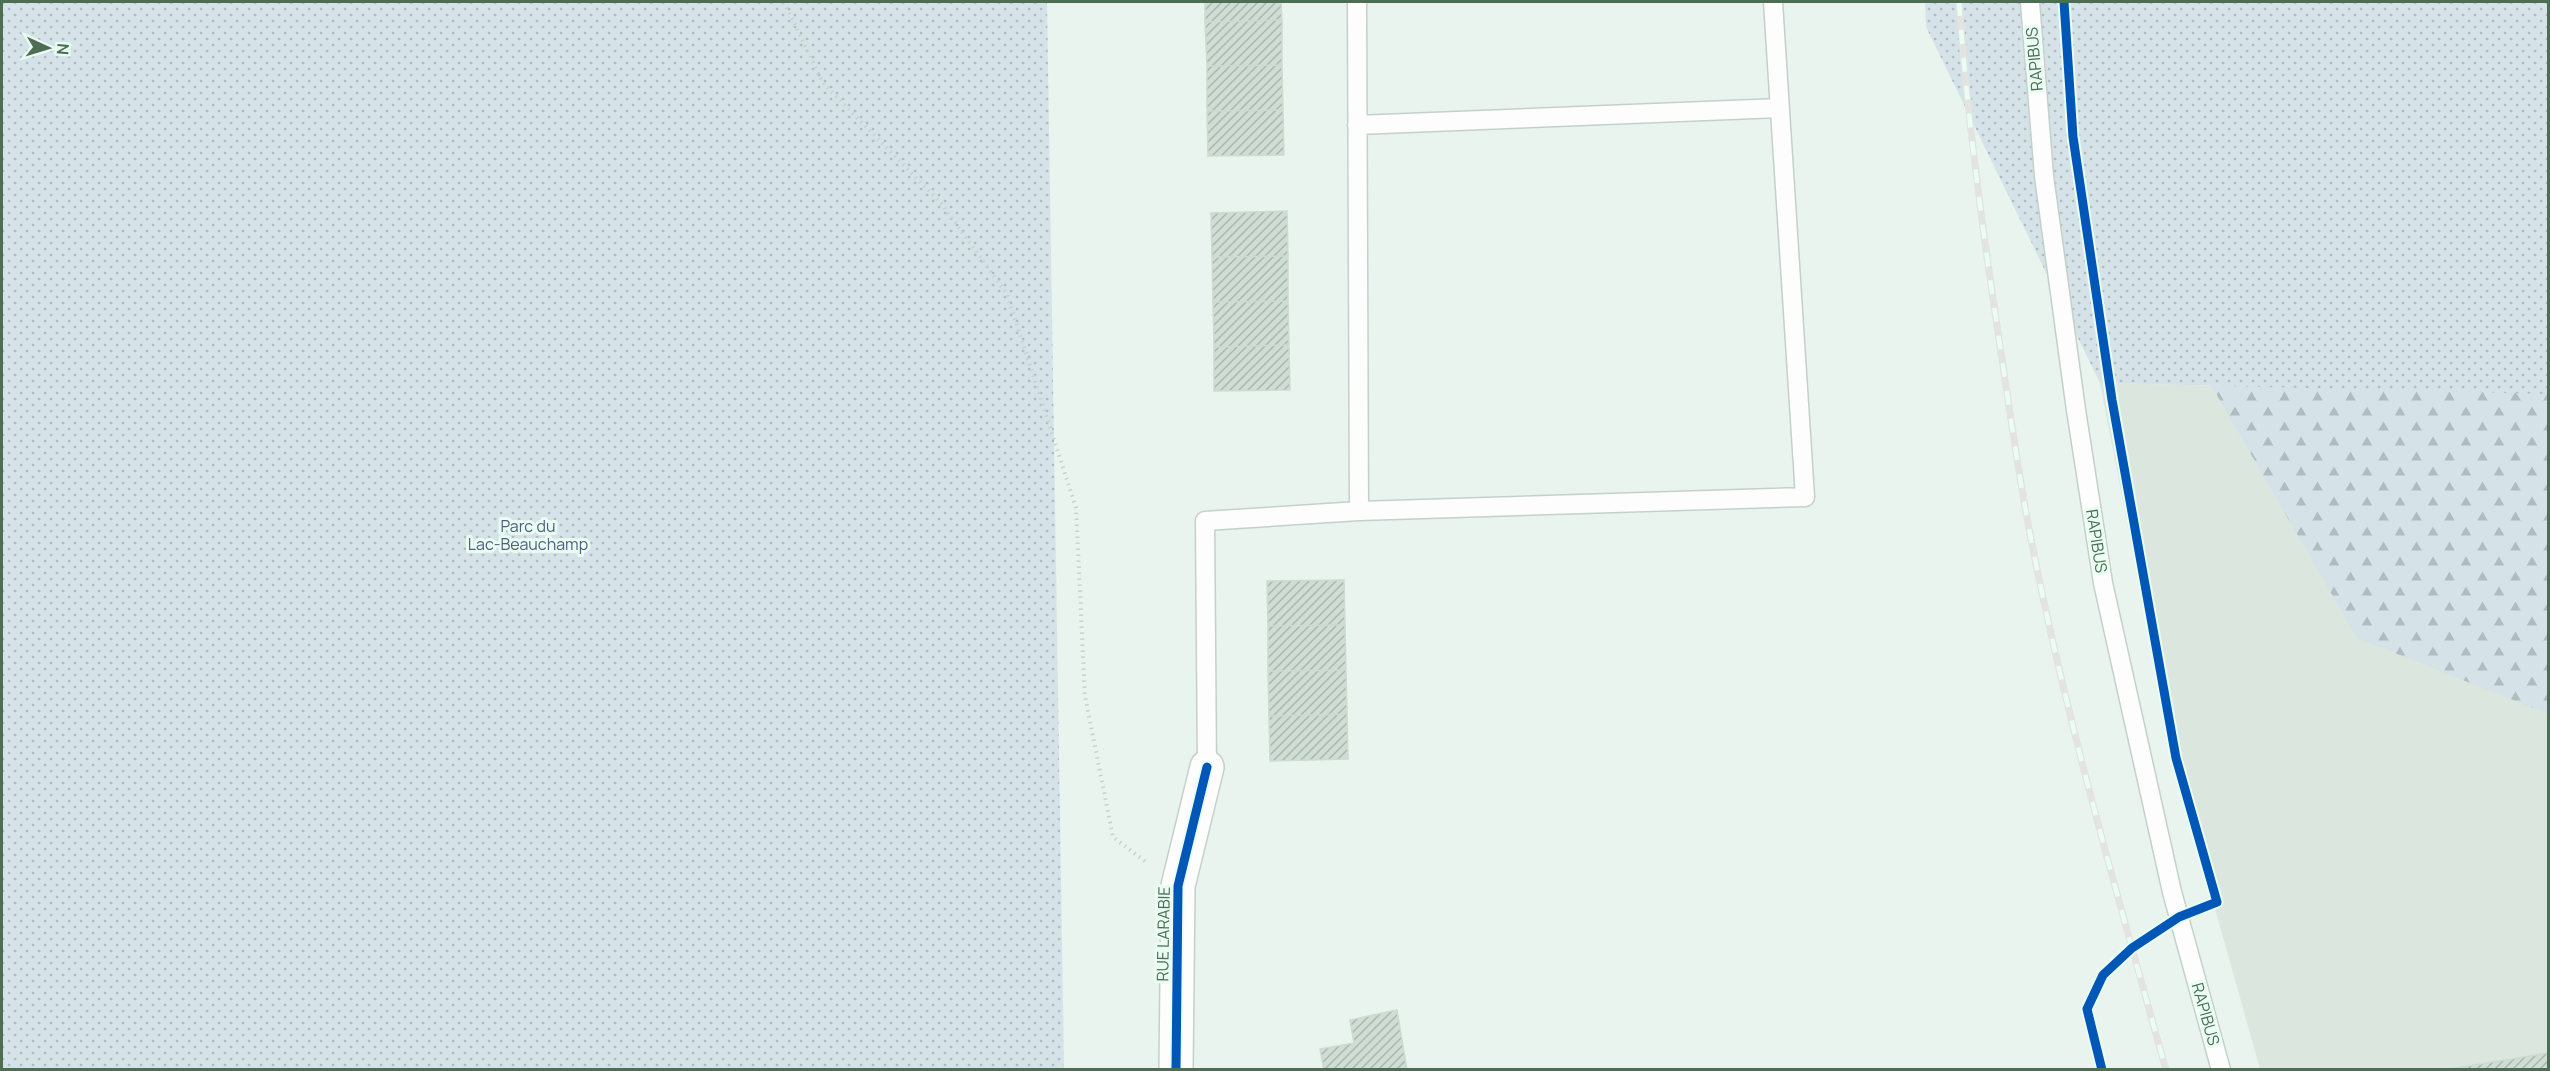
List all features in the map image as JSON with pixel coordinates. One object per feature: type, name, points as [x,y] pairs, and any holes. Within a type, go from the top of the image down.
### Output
[{"type":"street","name":"RUE LARABIE","points":[[1176,1070],[1178,886],[1208,767]]},
{"type":"lane","points":[[1357,2],[1359,511]]},
{"type":"lane","points":[[1208,767],[1204,521],[1359,511],[1805,497],[1773,2]]},
{"type":"lane","name":"RAPIBUS","points":[[2030,2],[2044,176],[2076,410],[2103,583],[2172,892],[2222,1070]]},
{"type":"lane","points":[[1357,124],[1780,108]]},
{"type":"path","points":[[784,2],[823,83],[941,203],[1007,294],[1076,508],[1085,696],[1113,837],[1178,886]]},
{"type":"shaded area","points":[[2100,383],[2548,394],[2548,1069],[2260,1069],[2173,759]]},
{"type":"green space","name":"Parc du Lac-Beauchamp","points":[[2,2],[1047,2],[1064,1069],[2,1069]]},
{"type":"green space","points":[[1925,2],[2548,2],[2548,394],[2100,383],[1926,27]]},
{"type":"green space","points":[[2548,2],[2548,714],[2357,638],[2139,260]]},
{"type":"building","points":[[1205,2],[1281,2],[1282,20],[1205,22]]},
{"type":"building","points":[[1282,20],[1282,65],[1207,66],[1205,22]]},
{"type":"building","points":[[1282,65],[1283,110],[1207,111],[1207,66]]},
{"type":"building","points":[[1283,110],[1284,155],[1208,156],[1207,111]]},
{"type":"building","points":[[1287,211],[1288,256],[1212,257],[1211,213]]},
{"type":"building","points":[[1288,256],[1288,301],[1213,302],[1212,257]]},
{"type":"building","points":[[1288,301],[1289,345],[1214,347],[1213,302]]},
{"type":"building","points":[[1289,345],[1290,390],[1214,391],[1214,347]]},
{"type":"building","points":[[1344,580],[1345,625],[1268,626],[1267,581]]},
{"type":"building","points":[[1345,625],[1346,670],[1268,671],[1268,626]]},
{"type":"building","points":[[1346,670],[1347,714],[1269,716],[1268,671]]},
{"type":"building","points":[[1347,714],[1348,759],[1270,761],[1269,716]]},
{"type":"building","points":[[1397,1010],[1407,1070],[1324,1070],[1320,1049],[1354,1043],[1350,1020]]},
{"type":"building","points":[[2548,1053],[2548,1070],[2444,1070]]},
{"type":"railway","points":[[1959,2],[1981,213],[2031,539],[2076,739],[2166,1070]]},
{"type":"cycle path","points":[[2064,2],[2073,137],[2112,400],[2176,758],[2217,902],[2179,917],[2132,948],[2103,975],[2087,1009],[2102,1070]]},
{"type":"cycle path","points":[[1176,1070],[1178,886],[1207,767]]}]
